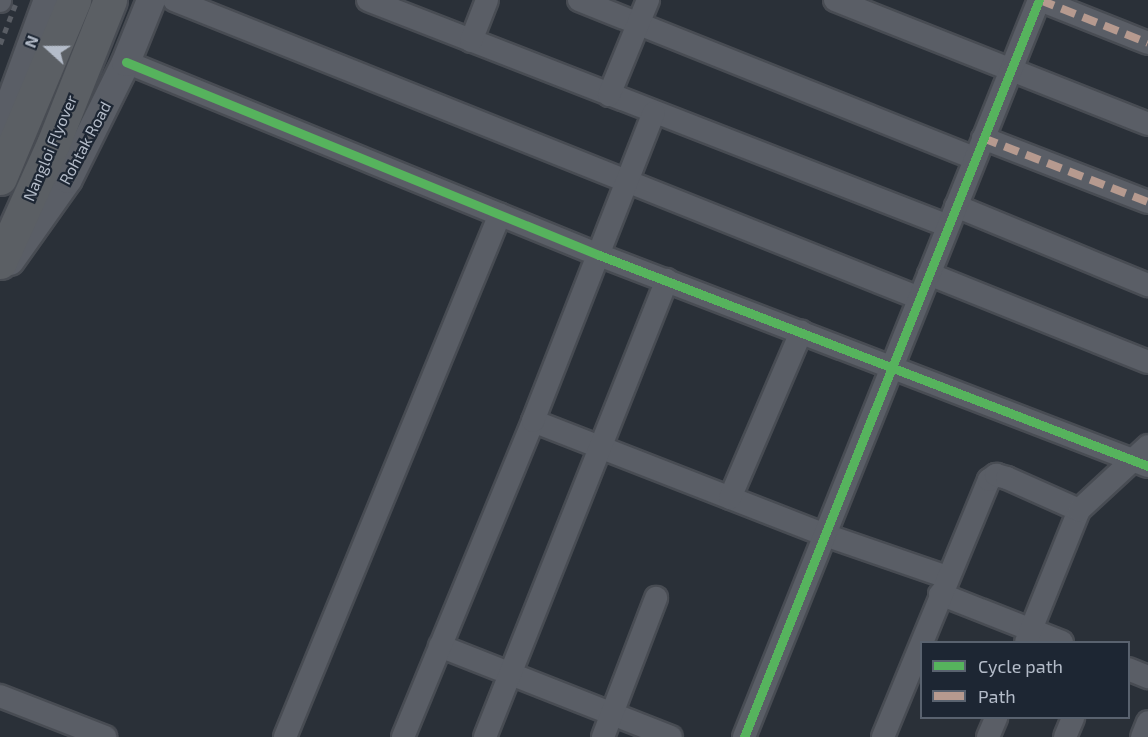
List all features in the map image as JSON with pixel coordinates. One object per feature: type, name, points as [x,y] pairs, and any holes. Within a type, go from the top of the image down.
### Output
[{"type":"highway","name":"Nangloi Flyover","points":[[0,178],[11,132],[74,0]]},
{"type":"highway","name":"Nangloi Flyover","points":[[0,262],[53,144],[110,0]]},
{"type":"street","points":[[11,132],[48,0]]},
{"type":"street","name":"Rohtak Road","points":[[0,276],[68,179],[126,62],[151,0]]},
{"type":"street","points":[[174,0],[920,298]]},
{"type":"street","points":[[368,0],[654,113],[1148,285]]},
{"type":"street","points":[[471,41],[487,0]]},
{"type":"street","points":[[579,0],[638,24],[979,148],[1148,202]]},
{"type":"street","points":[[609,95],[648,0]]},
{"type":"street","points":[[835,0],[1010,72],[1148,124]]},
{"type":"street","points":[[744,737],[1040,0],[1148,43]]},
{"type":"street","points":[[126,62],[599,255],[892,366],[1143,457]]},
{"type":"street","points":[[403,737],[533,421],[654,113]]},
{"type":"street","points":[[285,737],[500,214]]},
{"type":"street","points":[[929,274],[1148,362]]},
{"type":"street","points":[[485,737],[667,280]]},
{"type":"street","points":[[730,498],[801,332]]},
{"type":"street","points":[[533,421],[825,535],[943,586],[1028,636],[1056,641]]},
{"type":"street","points":[[1028,636],[1079,510],[1143,457]]},
{"type":"street","points":[[921,641],[989,480],[996,475],[1079,510]]},
{"type":"street","points":[[603,737],[656,598]]},
{"type":"street","points":[[883,737],[920,644]]},
{"type":"street","points":[[440,646],[670,737]]},
{"type":"street","points":[[1130,670],[1148,676]]},
{"type":"street","points":[[0,696],[105,737]]},
{"type":"street","points":[[988,737],[995,719]]},
{"type":"street","points":[[1065,737],[1072,719]]},
{"type":"street","points":[[1142,737],[1148,722]]},
{"type":"railway","points":[[0,44],[17,0]]},
{"type":"marked path","points":[[1040,0],[1148,43]]},
{"type":"marked path","points":[[983,138],[1148,202]]},
{"type":"cycle path","points":[[744,737],[1039,0]]},
{"type":"cycle path","points":[[126,62],[599,255],[1148,466]]}]
